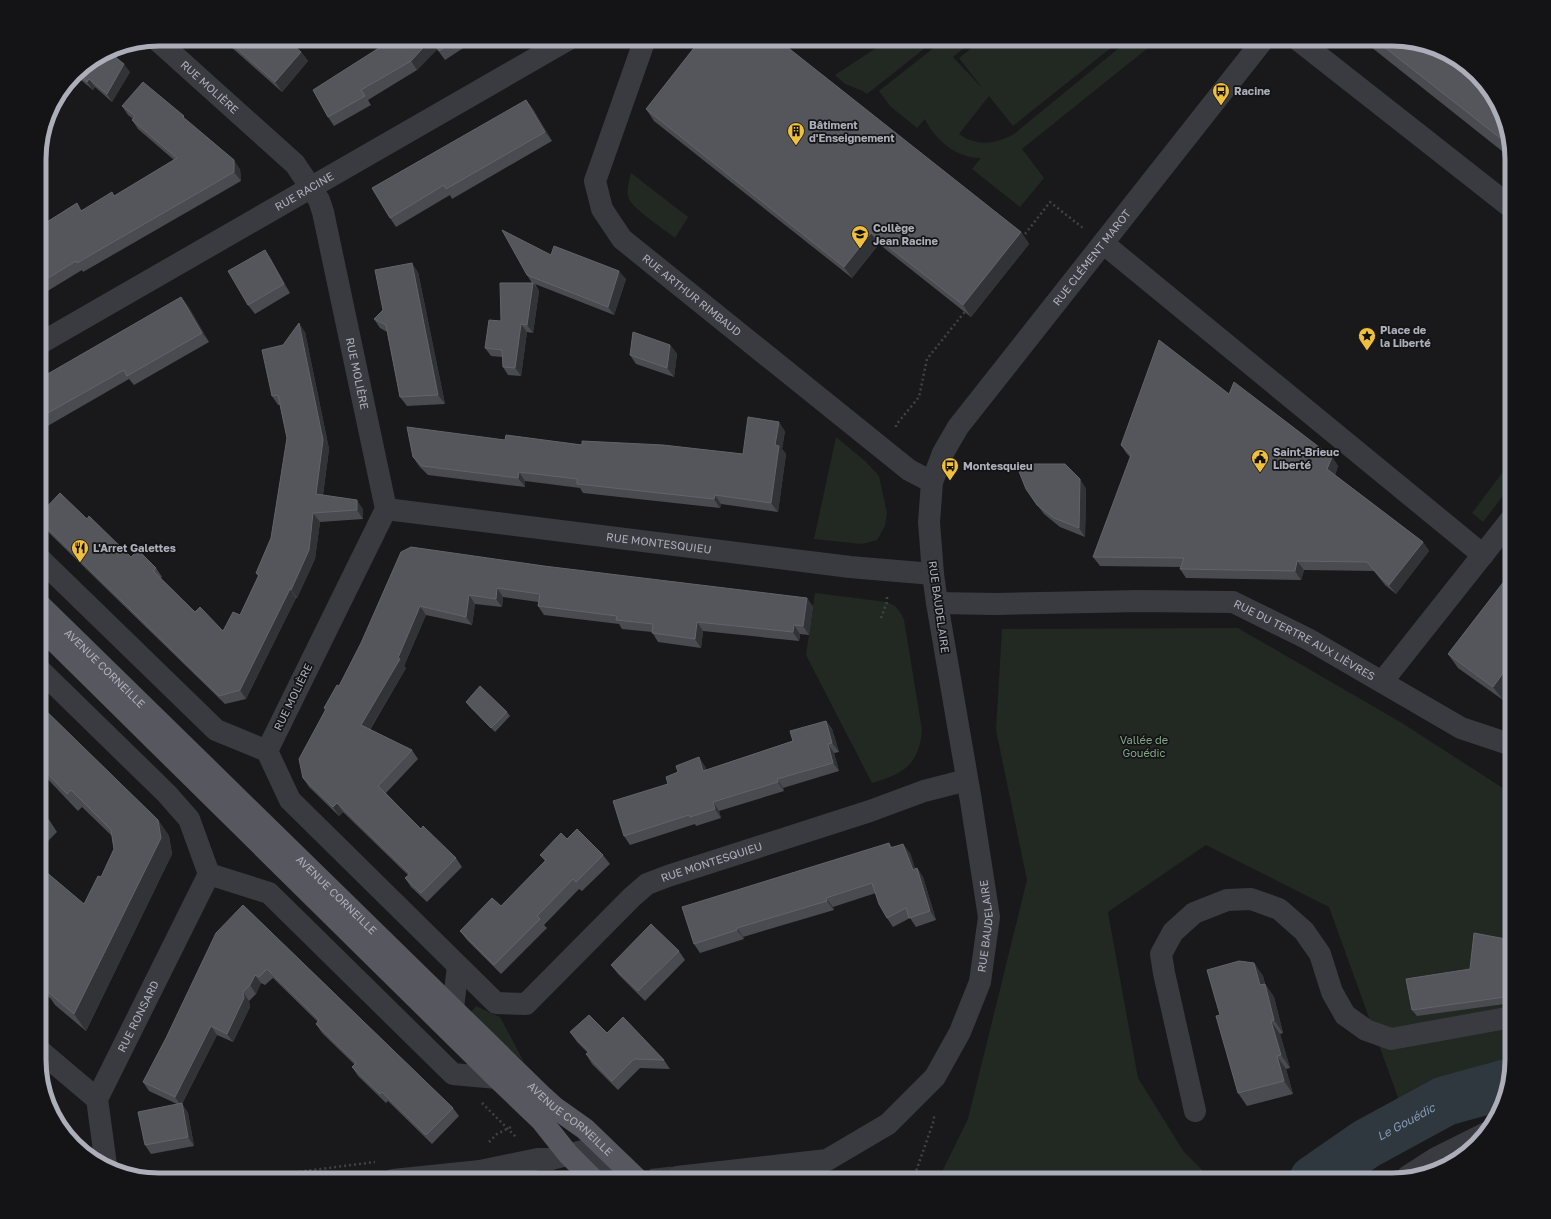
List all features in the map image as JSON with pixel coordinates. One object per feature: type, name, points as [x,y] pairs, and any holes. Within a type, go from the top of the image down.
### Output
[{"type":"main road","name":"AVENUE CORNEILLE","points":[[46,611],[554,1107],[585,1129],[631,1173]]},
{"type":"main road","name":"AVENUE CORNEILLE","points":[[46,633],[496,1078],[541,1120],[568,1154],[587,1173]]},
{"type":"street","name":"RUE MOLIÈRE","points":[[163,46],[296,164],[319,200],[323,212],[386,509],[267,751]]},
{"type":"street","name":"RUE RACINE","points":[[46,340],[557,46]]},
{"type":"street","name":"RUE ARTHUR RIMBAUD","points":[[643,46],[595,181],[602,209],[622,239],[909,470],[932,482]]},
{"type":"street","name":"RUE CLÉMENT MAROT","points":[[932,482],[943,453],[958,427],[1104,244],[1259,46]]},
{"type":"street","points":[[1307,46],[1505,202]]},
{"type":"street","points":[[1104,244],[1483,555]]},
{"type":"street","name":"RUE BAUDELAIRE","points":[[712,1173],[827,1160],[888,1124],[935,1077],[960,1032],[980,982],[989,917],[933,574],[929,522],[932,482]]},
{"type":"street","name":"RUE MONTESQUIEU","points":[[386,509],[850,567],[933,574]]},
{"type":"street","points":[[1382,682],[1505,527]]},
{"type":"street","points":[[46,565],[216,730],[267,751],[290,800],[458,966],[453,1008]]},
{"type":"street","name":"RUE DU TERTRE AUX LIÈVRES","points":[[937,603],[996,604],[1140,601],[1233,602],[1308,638],[1461,728],[1505,743]]},
{"type":"street","points":[[46,676],[167,794],[189,819],[209,874],[268,893],[453,1074],[496,1078]]},
{"type":"street","name":"RUE MONTESQUIEU","points":[[458,966],[496,1003],[526,1004],[632,897],[647,884],[870,812],[924,791],[967,780]]},
{"type":"street","name":"RUE RONSARD","points":[[97,1099],[209,874]]},
{"type":"street","points":[[1195,1111],[1161,954],[1173,932],[1194,913],[1227,900],[1251,899],[1279,909],[1304,931],[1320,954],[1332,992],[1345,1015],[1366,1030],[1391,1039],[1505,1018]]},
{"type":"street","points":[[46,1056],[97,1099],[105,1159]]},
{"type":"street","points":[[1418,1170],[1436,1158],[1472,1140]]},
{"type":"street","points":[[461,1173],[480,1171],[538,1159],[551,1159],[587,1150],[611,1173]]},
{"type":"path","points":[[1020,240],[1050,202],[1083,228]]},
{"type":"path","points":[[894,458],[896,425],[919,397],[927,359],[972,303]]},
{"type":"path","points":[[881,618],[887,602]]},
{"type":"path","points":[[915,1173],[934,1120],[935,1077]]},
{"type":"path","points":[[480,1102],[538,1159]]},
{"type":"green space","points":[[879,46],[924,46],[925,48],[867,94],[845,84],[835,75]]},
{"type":"green space","points":[[936,46],[966,46],[953,57],[984,90],[959,58],[974,46],[1113,46],[1013,126],[989,96],[959,134],[973,141],[986,143],[993,142],[1014,134],[1121,46],[1150,46],[1022,149],[1044,178],[1020,207],[972,169],[981,158],[963,155],[947,146],[934,134],[925,119],[917,128],[890,106],[879,91]]},
{"type":"green space","points":[[631,173],[688,217],[675,238],[643,214],[629,199],[628,186]]},
{"type":"green space","points":[[836,437],[865,461],[879,476],[887,513],[885,526],[877,540],[862,544],[814,539]]},
{"type":"green space","points":[[1505,469],[1505,493],[1483,522],[1472,513]]},
{"type":"green space","points":[[815,593],[887,602],[898,609],[904,620],[922,730],[917,752],[913,760],[901,772],[883,780],[872,783],[806,655]]},
{"type":"green space","name":"Vallée de Gouédic","points":[[1238,628],[1402,723],[1505,789],[1505,1060],[1503,1082],[1499,1097],[1492,1111],[1413,1139],[1329,907],[1206,845],[1108,912],[1138,1078],[1184,1152],[1205,1173],[941,1173],[968,1119],[1027,880],[996,730],[1002,629]]},
{"type":"green space","points":[[476,1006],[500,1017],[524,1062],[469,1015]]},
{"type":"building","points":[[234,46],[294,46],[301,52],[275,82]]},
{"type":"building","points":[[382,46],[425,46],[411,61],[361,90],[365,96],[328,117],[313,90]]},
{"type":"building","points":[[436,46],[446,46],[439,51]]},
{"type":"building","name":"Bâtiment d'Enseignement","points":[[696,46],[786,46],[1021,232],[963,305],[871,233],[844,267],[646,109]]},
{"type":"building","points":[[1383,46],[1407,47],[1421,50],[1442,58],[1467,74],[1482,90],[1490,102],[1499,122],[1503,140]]},
{"type":"building","points":[[114,56],[124,64],[107,94],[89,79],[87,82],[81,77],[102,61]]},
{"type":"building","points":[[143,82],[234,160],[234,172],[46,279],[46,223],[77,203],[81,211],[112,192],[114,196],[177,158],[132,120],[135,116],[122,106]]},
{"type":"building","points":[[526,100],[545,132],[446,189],[444,185],[390,218],[372,188]]},
{"type":"building","points":[[502,230],[551,255],[554,246],[619,271],[608,307],[527,275]]},
{"type":"building","points":[[265,250],[284,284],[248,305],[228,271]]},
{"type":"building","points":[[412,263],[438,395],[400,397],[386,325],[374,319],[383,310],[375,270]]},
{"type":"building","points":[[500,283],[533,283],[527,325],[521,324],[515,368],[503,367],[502,350],[485,348],[489,320],[501,321]]},
{"type":"building","points":[[181,297],[202,333],[127,376],[124,370],[46,414],[46,375]]},
{"type":"building","points":[[299,323],[323,440],[316,494],[357,500],[357,510],[313,513],[309,550],[291,590],[290,589],[240,690],[219,696],[46,527],[46,508],[60,493],[87,519],[89,516],[131,557],[138,550],[156,568],[153,571],[195,612],[200,607],[223,631],[233,612],[240,615],[259,575],[256,573],[271,538],[287,438],[278,395],[272,396],[262,350],[283,345]]},
{"type":"building","points":[[633,332],[670,345],[667,368],[630,355]]},
{"type":"building","points":[[1159,340],[1229,394],[1234,382],[1332,457],[1327,469],[1423,542],[1389,585],[1367,562],[1297,561],[1295,571],[1180,569],[1184,558],[1093,557],[1131,455],[1121,445]]},
{"type":"building","points":[[748,417],[779,422],[775,445],[779,446],[771,503],[715,495],[714,499],[577,484],[577,479],[519,472],[518,478],[422,466],[413,457],[407,427],[505,440],[506,435],[582,445],[582,441],[663,445],[743,454]]},
{"type":"building","points":[[1016,464],[1065,464],[1080,479],[1079,528],[1054,518],[1037,505],[1026,489]]},
{"type":"building","points":[[411,547],[544,566],[807,598],[803,626],[794,625],[793,632],[697,622],[695,639],[652,633],[653,624],[616,620],[617,616],[538,606],[540,594],[497,588],[496,599],[469,595],[466,617],[420,606],[398,658],[400,659],[361,725],[412,750],[378,786],[421,829],[423,826],[456,858],[421,893],[405,878],[410,874],[337,803],[333,807],[303,778],[299,759],[326,709],[324,708],[337,685],[339,686],[361,643],[401,552]]},
{"type":"building","points":[[1505,580],[1505,673],[1503,673],[1493,687],[1448,654]]},
{"type":"building","points":[[480,686],[507,712],[491,728],[466,702]]},
{"type":"building","points":[[46,711],[158,820],[161,838],[74,1014],[46,991],[46,872],[84,904],[98,876],[101,877],[114,849],[111,830],[71,790],[67,794],[46,772]]},
{"type":"building","points":[[826,721],[832,743],[828,744],[833,763],[777,779],[778,782],[713,802],[715,809],[690,817],[689,815],[624,836],[613,801],[668,784],[666,777],[678,772],[676,766],[699,757],[703,771],[793,741],[790,731]]},
{"type":"building","points":[[577,829],[603,855],[576,882],[573,879],[537,916],[540,919],[494,965],[460,931],[492,898],[501,906],[546,860],[540,855],[561,833],[567,839]]},
{"type":"building","points":[[889,843],[890,848],[903,844],[913,870],[917,868],[930,911],[909,918],[906,908],[887,918],[879,904],[872,883],[826,898],[827,901],[737,928],[737,930],[694,944],[682,907]]},
{"type":"building","points":[[243,905],[453,1108],[426,1135],[382,1092],[380,1094],[352,1067],[356,1063],[316,1024],[319,1020],[267,969],[259,977],[255,975],[250,985],[243,992],[244,998],[227,1034],[211,1026],[175,1097],[143,1082],[166,1038],[216,933]]},
{"type":"building","points":[[651,924],[679,951],[638,991],[611,965]]},
{"type":"building","points":[[1474,933],[1505,939],[1505,997],[1412,1010],[1406,979],[1470,969]]},
{"type":"building","points":[[1239,961],[1254,963],[1260,985],[1265,984],[1274,1020],[1271,1021],[1281,1055],[1277,1056],[1284,1081],[1238,1093],[1216,1016],[1220,1015],[1207,970]]},
{"type":"building","points":[[589,1015],[607,1033],[623,1017],[664,1060],[634,1059],[612,1081],[586,1054],[589,1052],[570,1032]]},
{"type":"building","points":[[182,1103],[188,1137],[145,1145],[138,1112]]},
{"type":"waterway","name":"Le Gouédic","points":[[1324,1173],[1366,1144],[1445,1101],[1502,1085]]},
{"type":"place","name":"Racine","points":[[1221,106]]},
{"type":"place","name":"Bâtiment d'Enseignement","points":[[796,146]]},
{"type":"place","name":"Collège Jean Racine","points":[[860,249]]},
{"type":"place","name":"Place de la Liberté","points":[[1367,351]]},
{"type":"place","name":"Saint-Brieuc Liberté","points":[[1260,473]]},
{"type":"place","name":"Montesquieu","points":[[950,481]]},
{"type":"place","name":"L'Arret Galettes","points":[[80,563]]}]
